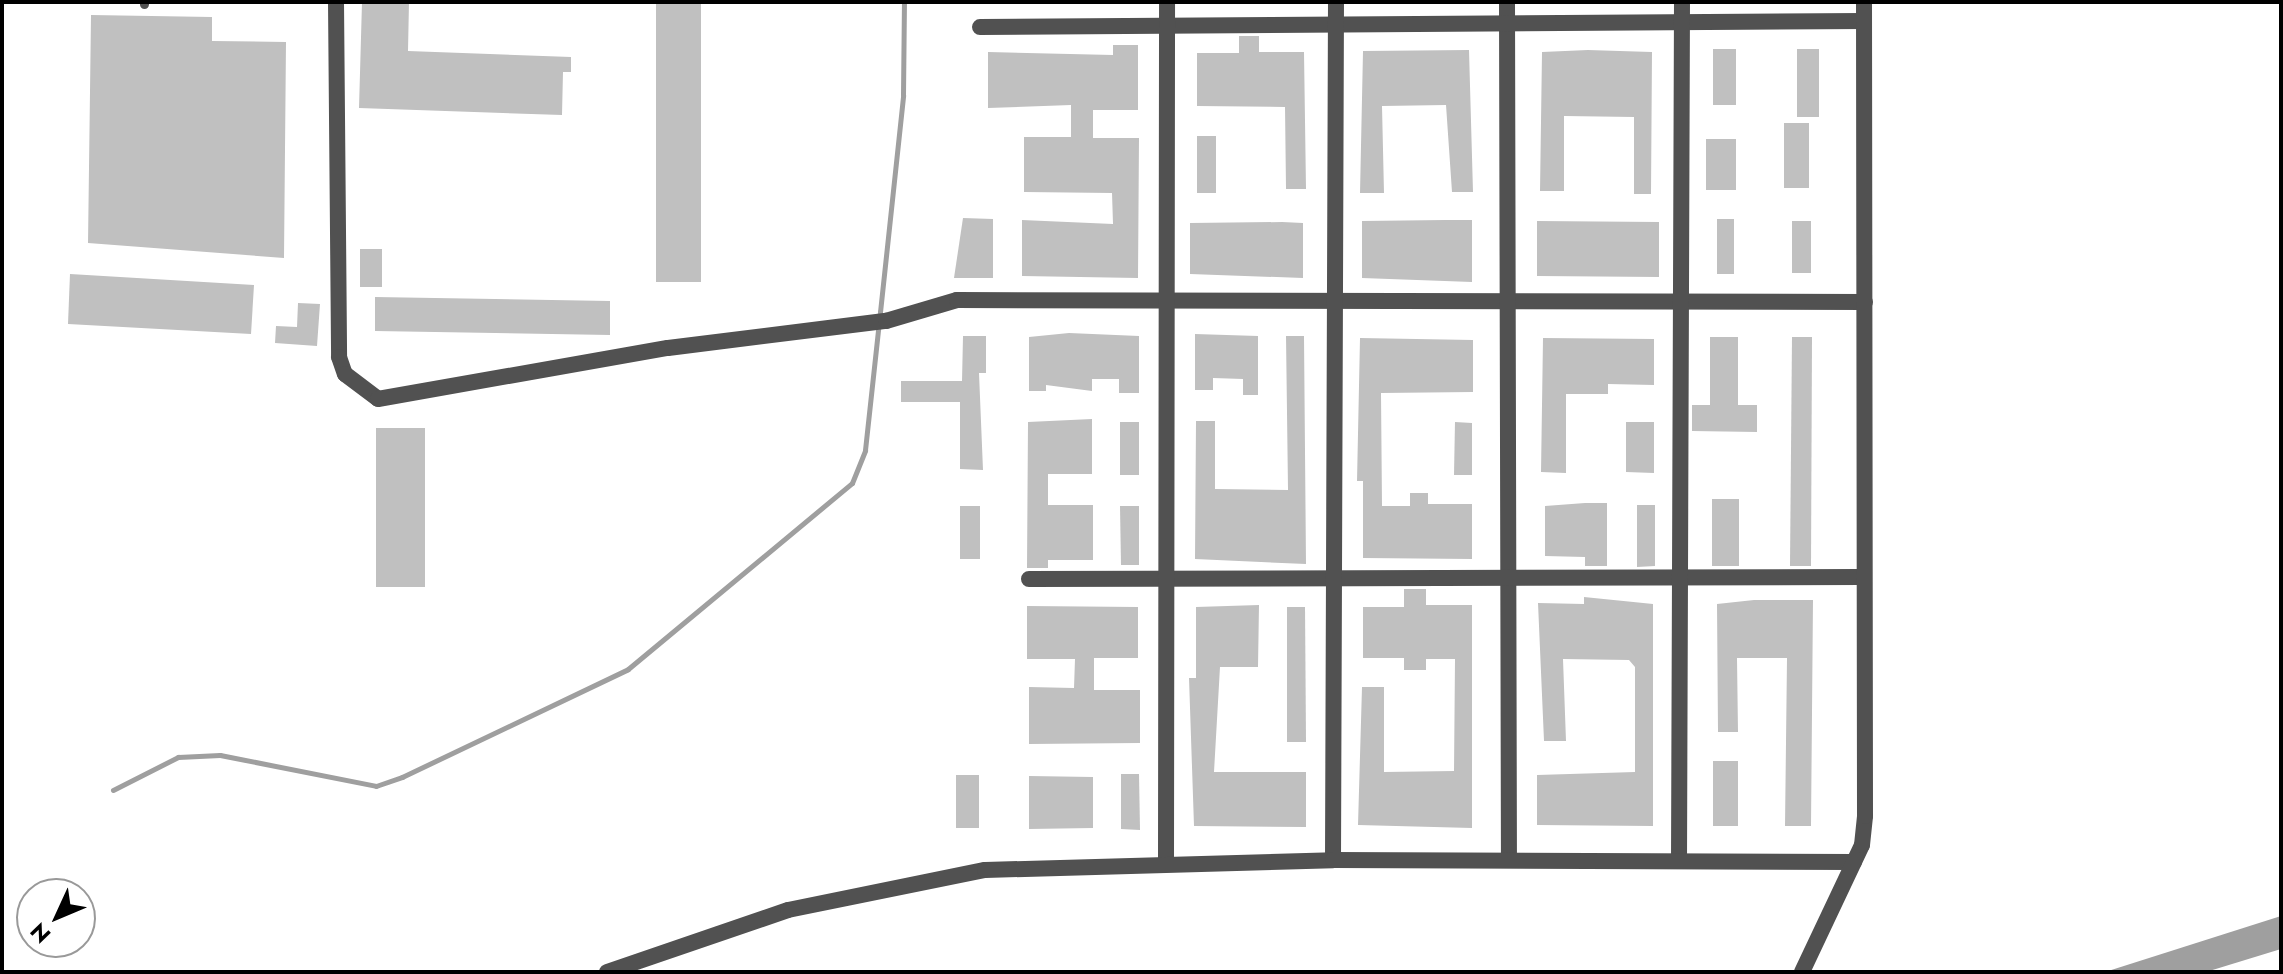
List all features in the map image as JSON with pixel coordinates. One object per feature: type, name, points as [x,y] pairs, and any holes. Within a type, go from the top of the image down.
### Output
[{"type":"street","points":[[336,2],[339,357],[358,388],[378,399],[400,399],[668,348],[878,321],[957,300],[1865,302]]},
{"type":"street","points":[[1166,862],[1167,2]]},
{"type":"street","points":[[1333,860],[1336,2]]},
{"type":"street","points":[[1507,2],[1509,860]]},
{"type":"street","points":[[1679,861],[1682,2]]},
{"type":"street","points":[[1802,972],[1854,862],[1865,816],[1862,577],[1864,2]]},
{"type":"street","points":[[980,27],[1336,25],[1507,28],[1864,21]]},
{"type":"street","points":[[1029,579],[1862,577]]},
{"type":"street","points":[[607,972],[788,910],[985,870],[1166,862],[1333,860],[1854,862]]},
{"type":"shaded area","points":[[2281,916],[2281,949],[2206,972],[2105,972]]},
{"type":"building","points":[[362,2],[409,2],[408,51],[571,57],[571,72],[563,72],[562,115],[359,108]]},
{"type":"building","points":[[656,2],[701,2],[701,282],[656,282]]},
{"type":"building","points":[[91,15],[212,17],[212,41],[286,42],[284,258],[88,243]]},
{"type":"building","points":[[1239,36],[1259,36],[1259,52],[1304,52],[1306,189],[1286,189],[1285,107],[1197,106],[1197,53],[1239,53]]},
{"type":"building","points":[[1113,45],[1138,45],[1138,110],[1093,110],[1093,138],[1139,138],[1138,278],[1022,276],[1022,220],[1113,224],[1112,193],[1024,192],[1024,137],[1071,137],[1071,105],[988,108],[988,52],[1113,55]]},
{"type":"building","points":[[1713,49],[1736,49],[1736,105],[1713,105]]},
{"type":"building","points":[[1797,49],[1819,49],[1819,117],[1797,117]]},
{"type":"building","points":[[1469,50],[1473,192],[1452,192],[1446,105],[1382,106],[1384,193],[1360,193],[1363,51]]},
{"type":"building","points":[[1542,52],[1652,52],[1651,194],[1634,194],[1634,117],[1564,116],[1564,191],[1540,191]]},
{"type":"building","points":[[1784,123],[1809,123],[1809,188],[1784,188]]},
{"type":"building","points":[[1197,136],[1216,136],[1216,193],[1197,193]]},
{"type":"building","points":[[1706,139],[1736,139],[1736,190],[1706,190]]},
{"type":"building","points":[[963,218],[993,219],[993,278],[954,278]]},
{"type":"building","points":[[1717,219],[1734,219],[1734,274],[1717,274]]},
{"type":"building","points":[[1472,220],[1472,282],[1362,278],[1362,221]]},
{"type":"building","points":[[1537,221],[1659,222],[1659,277],[1537,276]]},
{"type":"building","points":[[1792,221],[1811,221],[1811,273],[1792,273]]},
{"type":"building","points":[[1190,223],[1303,223],[1303,278],[1190,274]]},
{"type":"building","points":[[360,249],[382,249],[382,287],[360,287]]},
{"type":"building","points":[[70,274],[254,285],[251,334],[68,324]]},
{"type":"building","points":[[375,297],[610,301],[610,335],[375,331]]},
{"type":"building","points":[[298,303],[320,304],[317,346],[275,343],[276,326],[297,327]]},
{"type":"building","points":[[1069,333],[1139,336],[1139,393],[1119,393],[1119,379],[1092,379],[1092,391],[1046,385],[1046,391],[1029,391],[1029,337]]},
{"type":"building","points":[[1195,334],[1258,336],[1258,395],[1243,395],[1243,379],[1213,378],[1213,390],[1195,390]]},
{"type":"building","points":[[963,336],[986,336],[986,373],[979,373],[983,470],[960,469],[960,402],[901,402],[901,381],[962,381]]},
{"type":"building","points":[[1286,336],[1304,336],[1306,564],[1195,559],[1196,421],[1215,421],[1215,489],[1288,490]]},
{"type":"building","points":[[1710,337],[1738,337],[1738,405],[1757,405],[1757,432],[1692,431],[1692,405],[1710,405]]},
{"type":"building","points":[[1792,337],[1812,337],[1811,566],[1790,566]]},
{"type":"building","points":[[1360,338],[1473,340],[1473,392],[1381,393],[1382,506],[1410,506],[1410,493],[1428,493],[1428,504],[1472,504],[1472,559],[1363,558],[1363,481],[1357,481]]},
{"type":"building","points":[[1543,338],[1654,339],[1654,385],[1608,384],[1608,394],[1566,394],[1566,473],[1541,472]]},
{"type":"building","points":[[1092,419],[1092,474],[1048,474],[1048,505],[1093,505],[1093,560],[1048,560],[1048,568],[1027,568],[1028,422]]},
{"type":"building","points":[[1120,422],[1139,422],[1139,475],[1120,475]]},
{"type":"building","points":[[1455,422],[1472,423],[1472,475],[1454,475]]},
{"type":"building","points":[[1626,422],[1654,422],[1654,473],[1626,472]]},
{"type":"building","points":[[376,428],[425,428],[425,587],[376,587]]},
{"type":"building","points":[[1712,499],[1739,499],[1739,566],[1712,566]]},
{"type":"building","points":[[1607,503],[1607,566],[1585,566],[1585,557],[1545,556],[1545,506]]},
{"type":"building","points":[[1637,505],[1655,505],[1655,566],[1637,567]]},
{"type":"building","points":[[960,506],[980,506],[980,559],[960,559]]},
{"type":"building","points":[[1120,506],[1139,506],[1139,565],[1121,565]]},
{"type":"building","points":[[1404,589],[1426,589],[1426,605],[1472,605],[1472,828],[1358,825],[1362,687],[1384,687],[1384,772],[1454,771],[1455,659],[1426,659],[1426,670],[1404,670],[1404,658],[1363,658],[1363,607],[1404,607]]},
{"type":"building","points":[[1584,597],[1653,604],[1653,826],[1537,825],[1537,775],[1635,772],[1635,667],[1629,660],[1563,659],[1566,741],[1544,741],[1538,603],[1584,604]]},
{"type":"building","points":[[1754,600],[1813,600],[1811,826],[1785,826],[1787,658],[1737,658],[1738,732],[1718,732],[1717,604]]},
{"type":"building","points":[[1259,605],[1258,667],[1220,667],[1214,772],[1306,772],[1306,827],[1194,826],[1189,678],[1196,678],[1196,607]]},
{"type":"building","points":[[1027,606],[1138,607],[1138,658],[1094,658],[1094,690],[1140,690],[1140,743],[1029,744],[1029,687],[1074,688],[1075,659],[1027,659]]},
{"type":"building","points":[[1287,607],[1305,607],[1306,742],[1287,742]]},
{"type":"building","points":[[1713,761],[1738,761],[1738,826],[1713,826]]},
{"type":"building","points":[[1121,774],[1139,774],[1140,830],[1121,829]]},
{"type":"building","points":[[956,775],[979,775],[979,828],[956,828]]},
{"type":"building","points":[[1029,776],[1093,777],[1093,828],[1029,829]]},
{"type":"waterway","points":[[113,790],[178,757],[220,755],[376,786],[402,777],[628,669],[852,483],[865,450],[880,312],[903,95],[904,2]]}]
